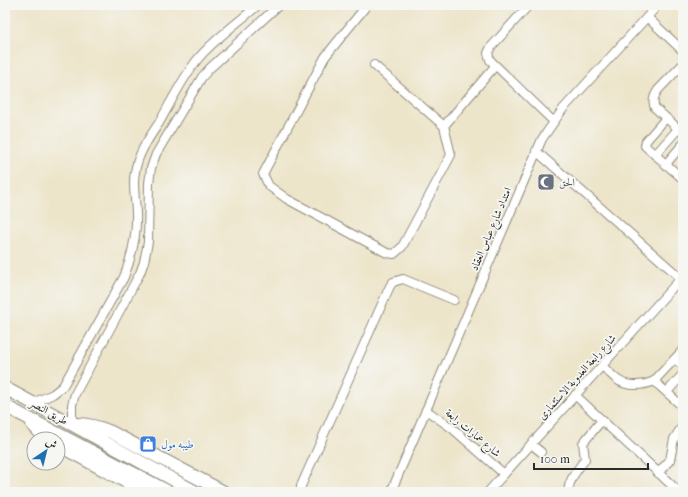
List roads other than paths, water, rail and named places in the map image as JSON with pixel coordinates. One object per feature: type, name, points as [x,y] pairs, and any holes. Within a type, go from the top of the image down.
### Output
[{"type":"highway","name":"طريق النصر","points":[[5,388],[72,424],[85,424],[111,432],[224,492]]},
{"type":"highway","name":"طريق النصر","points":[[5,406],[28,418],[43,431]]},
{"type":"highway","points":[[72,424],[196,492]]},
{"type":"highway","name":"طريق النصر","points":[[66,443],[169,492]]},
{"type":"highway","points":[[66,449],[145,492]]},
{"type":"street","points":[[33,403],[53,394],[63,386],[124,277],[135,240],[136,214],[133,187],[134,172],[144,146],[197,60],[258,5]]},
{"type":"street","points":[[72,424],[72,405],[75,394],[136,283],[144,262],[148,237],[149,175],[156,154],[205,73],[219,58],[279,5]]},
{"type":"street","points":[[367,5],[325,57],[263,174],[269,186],[287,199],[387,253],[394,254],[402,247],[451,155],[444,126],[374,65]]},
{"type":"street","points":[[529,5],[489,50],[488,57],[495,66],[553,121]]},
{"type":"street","name":"امتداد شارع عباس العقاد","points":[[391,492],[536,151],[553,121],[658,5]]},
{"type":"street","points":[[647,17],[683,51]]},
{"type":"street","points":[[655,155],[681,131],[655,108],[653,104],[658,90],[683,64]]},
{"type":"street","points":[[444,126],[495,66]]},
{"type":"street","points":[[666,118],[645,142],[646,148],[683,179]]},
{"type":"street","points":[[665,165],[683,144]]},
{"type":"street","points":[[536,151],[682,278]]},
{"type":"street","name":"شارع رابعة العدوية الاستثمارى","points":[[488,492],[682,278]]},
{"type":"street","points":[[294,492],[301,489],[390,286],[398,280],[408,280],[454,300]]},
{"type":"street","points":[[602,366],[621,383],[626,385],[644,385],[654,381],[683,350]]},
{"type":"street","points":[[675,358],[683,366]]},
{"type":"street","points":[[666,392],[683,374]]},
{"type":"street","points":[[654,381],[666,392],[682,403]]},
{"type":"street","points":[[575,395],[679,492]]},
{"type":"street","name":"شارع عمارات رابعة","points":[[426,410],[453,430],[504,474]]},
{"type":"street","points":[[568,492],[568,486],[572,476],[585,459],[583,443],[602,420]]},
{"type":"street","points":[[658,473],[670,460],[674,439],[683,425]]},
{"type":"street","points":[[531,444],[541,452]]},
{"type":"place","name":"الحق","points":[[546,182]]},
{"type":"place","name":"طيبه مول","points":[[148,444]]}]
